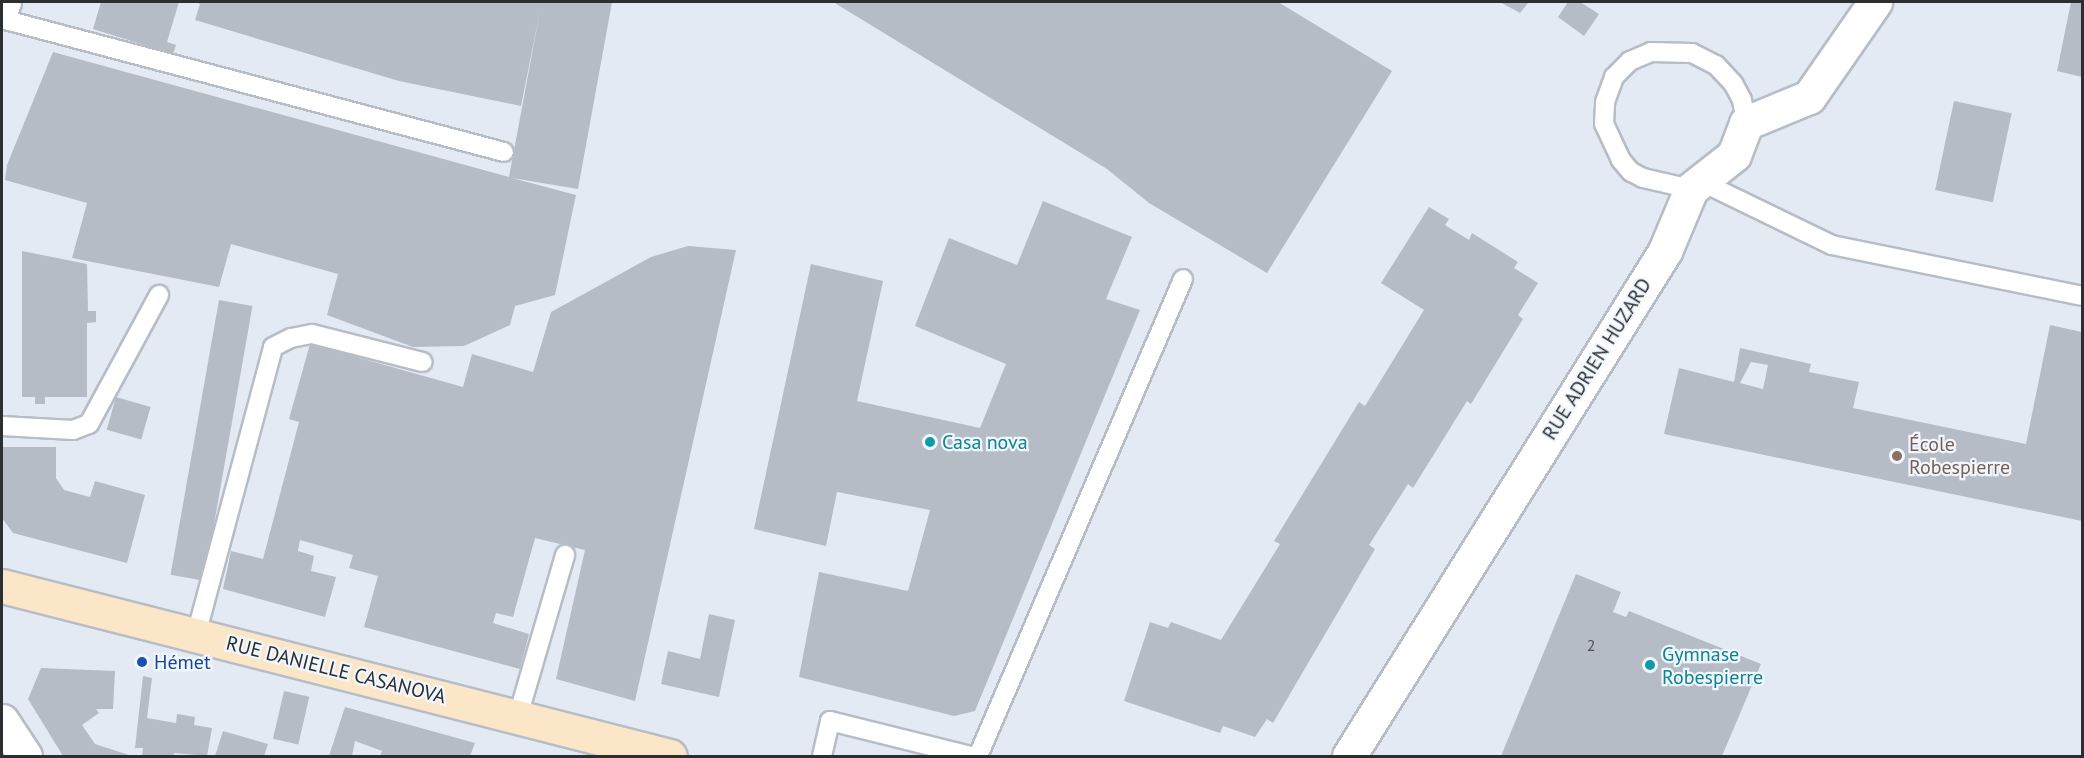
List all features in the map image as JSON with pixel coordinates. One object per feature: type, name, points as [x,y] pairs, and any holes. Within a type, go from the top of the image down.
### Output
[{"type":"main road","name":"RUE DANIELLE CASANOVA","points":[[2,586],[670,756]]},
{"type":"street","points":[[2,7],[4,2]]},
{"type":"street","points":[[1746,123],[1809,97],[1875,2]]},
{"type":"street","name":"RUE ADRIEN HUZARD","points":[[1349,756],[1665,251],[1696,186],[1734,155],[1746,123]]},
{"type":"street","points":[[2,721],[25,756]]},
{"type":"lane","points":[[2,19],[504,152]]},
{"type":"lane","points":[[1746,123],[1742,100],[1732,83],[1716,65],[1692,53],[1651,52],[1630,61],[1614,77],[1605,102],[1604,124],[1621,160],[1631,172],[1644,178],[1696,186],[1832,244],[2082,296]]},
{"type":"lane","points":[[978,756],[1183,279]]},
{"type":"lane","points":[[2,426],[73,430],[89,424],[159,295]]},
{"type":"lane","points":[[196,634],[273,347],[291,338],[312,334],[423,362]]},
{"type":"lane","points":[[518,716],[565,555]]},
{"type":"lane","points":[[822,756],[830,721],[970,756]]},
{"type":"building","points":[[101,2],[179,2],[167,42],[176,45],[173,54],[93,29]]},
{"type":"building","points":[[195,2],[612,2],[578,189],[512,178],[576,195],[555,295],[515,306],[510,325],[464,346],[413,347],[327,315],[338,274],[231,244],[219,287],[72,258],[87,203],[5,180],[7,165],[53,52],[509,177],[540,11],[521,106],[399,81],[195,20],[200,4]]},
{"type":"building","points":[[833,2],[1278,2],[1392,71],[1267,273],[1149,203],[1107,169]]},
{"type":"building","points":[[1500,2],[1529,2],[1520,13]]},
{"type":"building","points":[[1568,2],[1580,2],[1599,14],[1584,36],[1558,17]]},
{"type":"building","points":[[2071,2],[2082,2],[2082,77],[2057,71]]},
{"type":"building","points":[[1954,101],[2012,113],[1993,202],[1935,190]]},
{"type":"building","points":[[1043,201],[1132,237],[1106,299],[1140,310],[975,711],[954,716],[799,677],[819,572],[908,591],[930,510],[837,492],[826,546],[754,529],[811,264],[883,281],[857,401],[980,428],[1006,364],[915,326],[949,238],[1017,265]]},
{"type":"building","points":[[1429,207],[1449,219],[1445,225],[1469,240],[1472,233],[1518,262],[1514,268],[1538,283],[1518,315],[1523,319],[1471,404],[1467,401],[1413,488],[1408,484],[1369,545],[1375,549],[1273,723],[1267,719],[1255,737],[1223,726],[1220,733],[1124,701],[1150,622],[1168,628],[1171,622],[1221,640],[1280,544],[1274,541],[1359,402],[1365,406],[1424,310],[1381,283]]},
{"type":"building","points":[[688,246],[736,250],[635,701],[556,679],[585,550],[535,538],[513,617],[496,613],[493,623],[529,634],[520,669],[364,627],[378,576],[349,568],[353,555],[300,540],[298,551],[314,556],[311,571],[336,577],[325,617],[223,589],[231,551],[263,559],[299,422],[289,419],[310,344],[463,387],[472,354],[533,372],[551,312],[651,257]]},
{"type":"building","points":[[22,251],[87,264],[88,311],[96,311],[96,322],[87,323],[87,397],[45,397],[45,404],[35,404],[35,397],[22,397]]},
{"type":"building","points":[[219,300],[252,306],[204,581],[171,575]]},
{"type":"building","points":[[2050,325],[2082,332],[2082,521],[1664,434],[1679,368],[1734,382],[1740,348],[1811,364],[1809,372],[1859,382],[1853,408],[2026,444]],"holes":[[[1751,362],[1768,365],[1763,389],[1740,383]]]},
{"type":"building","points":[[116,397],[151,407],[141,440],[107,430]]},
{"type":"building","points":[[2,447],[56,447],[56,478],[64,490],[90,497],[95,481],[145,495],[127,563],[13,533],[2,518]]},
{"type":"building","name":"Gymnase Robespierre","points":[[1576,574],[1621,592],[1613,612],[1626,617],[1629,611],[1761,664],[1722,756],[1501,756]]},
{"type":"building","points":[[709,614],[735,620],[719,697],[661,684],[668,651],[700,659]]},
{"type":"building","points":[[41,668],[115,671],[113,709],[96,709],[99,713],[82,725],[95,744],[132,756],[63,756],[28,699]]},
{"type":"building","points":[[143,676],[152,678],[147,718],[176,723],[177,714],[195,717],[194,725],[212,728],[207,756],[174,753],[173,756],[142,756],[143,748],[135,748]]},
{"type":"building","points":[[284,691],[309,697],[298,745],[273,739]]},
{"type":"building","points":[[345,707],[475,743],[470,756],[380,756],[382,751],[355,741],[352,756],[329,756]]},
{"type":"building","points":[[223,731],[268,744],[264,756],[215,756]]},
{"type":"place","name":"Casa nova","points":[[930,442]]},
{"type":"place","name":"École Robespierre","points":[[1897,456]]},
{"type":"place","name":"Hémet","points":[[142,662]]},
{"type":"place","name":"Gymnase Robespierre","points":[[1650,665]]}]
